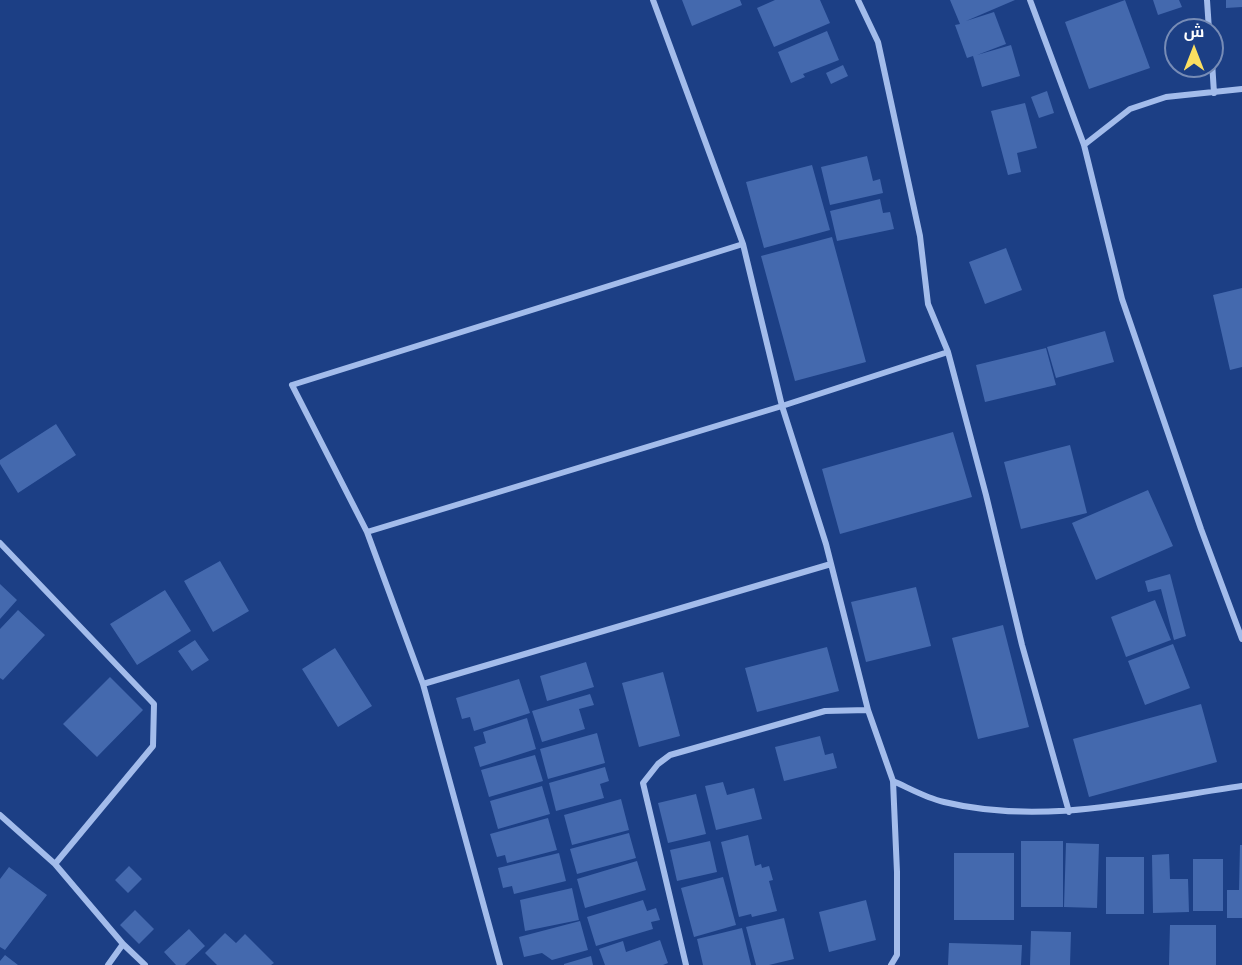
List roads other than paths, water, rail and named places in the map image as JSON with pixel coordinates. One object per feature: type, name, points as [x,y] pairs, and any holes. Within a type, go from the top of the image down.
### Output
[{"type":"street","points":[[653,0],[743,244],[782,406],[831,564],[868,710],[893,781],[897,872],[897,955],[891,965]]},
{"type":"street","points":[[858,0],[878,42],[920,236],[928,304],[948,352],[986,495],[1022,645],[1069,812]]},
{"type":"street","points":[[1030,0],[1084,145],[1122,299],[1201,529],[1242,639]]},
{"type":"street","points":[[1207,0],[1208,18]]},
{"type":"street","points":[[1213,78],[1214,93]]},
{"type":"street","points":[[1084,145],[1130,109],[1166,97],[1242,89]]},
{"type":"street","points":[[500,965],[423,684],[367,532],[292,385],[743,244]]},
{"type":"street","points":[[367,532],[782,406],[948,352]]},
{"type":"street","points":[[0,543],[154,704],[153,746],[55,864]]},
{"type":"street","points":[[423,684],[831,564]]},
{"type":"street","points":[[686,965],[642,783],[658,764],[670,755],[825,711],[868,710]]},
{"type":"street","points":[[893,781],[941,802],[1010,812],[1069,812],[1242,786]]},
{"type":"street","points":[[0,815],[55,864],[123,944],[145,965]]},
{"type":"street","points":[[108,965],[123,944]]}]
